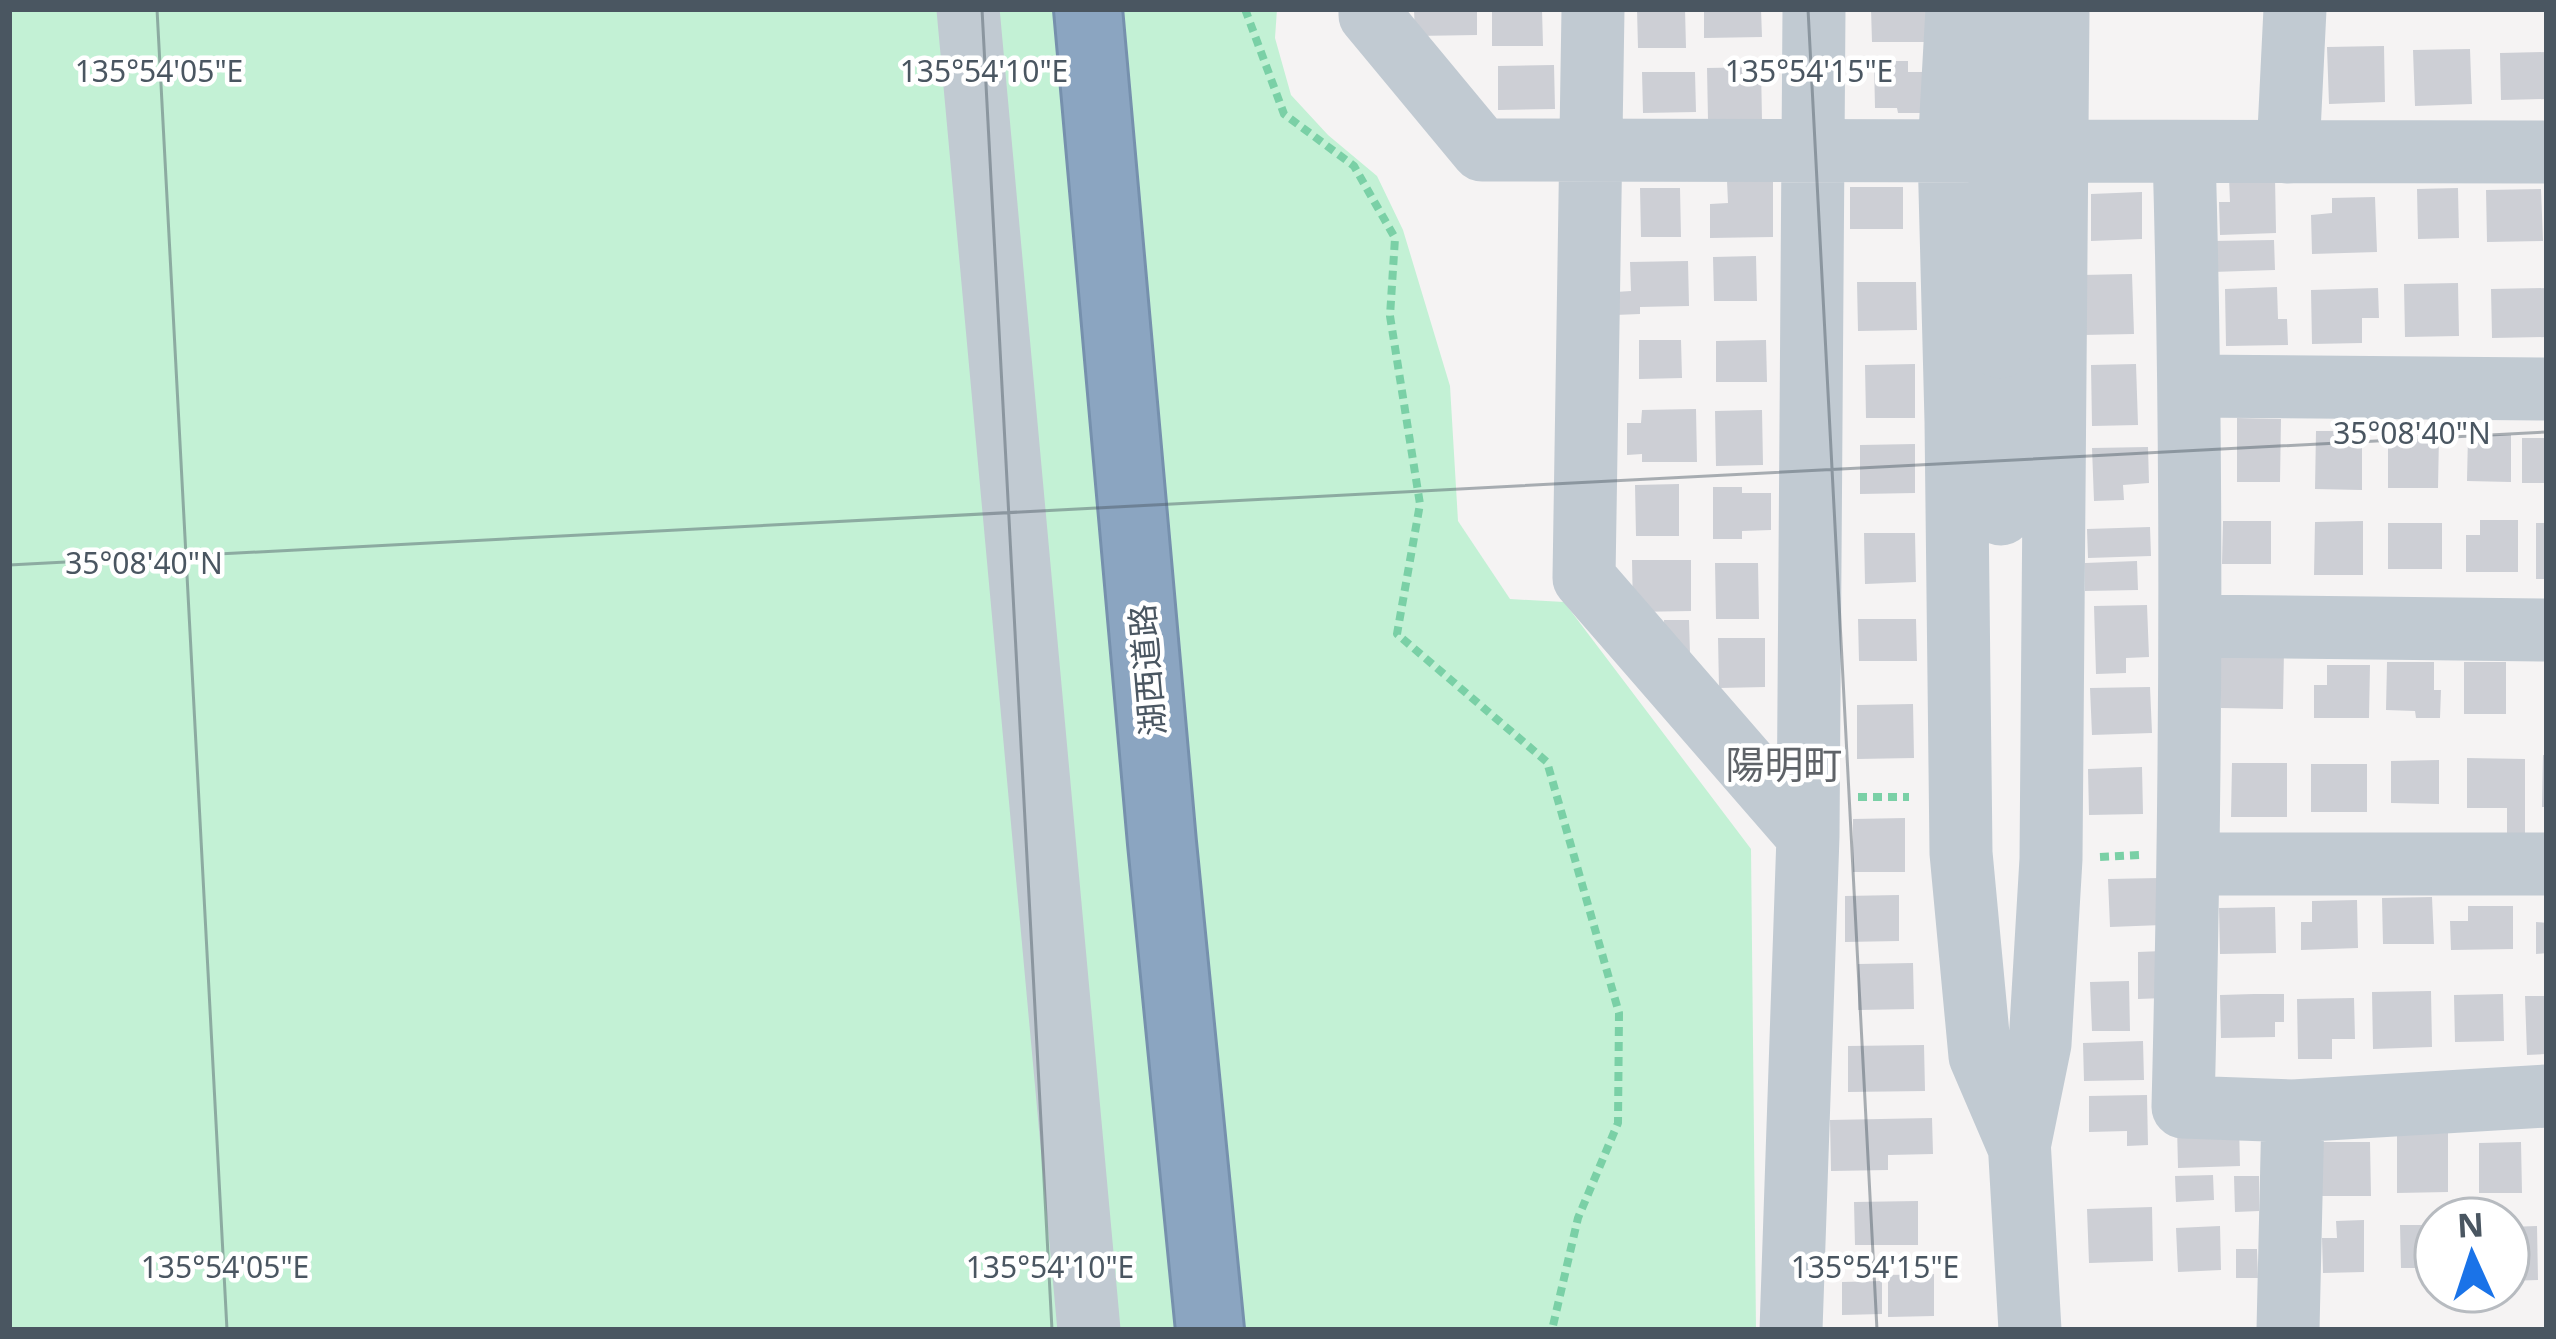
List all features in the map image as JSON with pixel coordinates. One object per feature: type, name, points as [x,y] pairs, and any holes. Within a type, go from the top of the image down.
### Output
[{"type":"highway","name":"湖西道路","points":[[1042,9],[1164,1330]]},
{"type":"highway","name":"湖西道路","points":[[1088,9],[1210,1330]]},
{"type":"street","points":[[968,9],[1089,1330]]},
{"type":"street","points":[[1370,9],[1370,15],[1482,150],[2547,152]]},
{"type":"street","points":[[1593,9],[1584,578],[1808,816]]},
{"type":"street","points":[[1791,1330],[1808,816],[1814,9]]},
{"type":"street","points":[[1957,9],[1949,151],[1961,853],[1980,1056],[2020,1147]]},
{"type":"street","points":[[2000,9],[2003,860],[2030,1330]]},
{"type":"street","points":[[2020,1147],[2040,1044],[2051,859],[2058,9]]},
{"type":"street","points":[[2288,152],[2295,9]]},
{"type":"street","points":[[2184,152],[2191,626],[2182,1107],[2293,1111],[2547,1096]]},
{"type":"street","points":[[2191,386],[2547,389]]},
{"type":"street","points":[[2191,626],[2547,630]]},
{"type":"street","points":[[2189,858],[2547,864]]},
{"type":"street","points":[[2288,1330],[2293,1111]]},
{"type":"path","points":[[1245,9],[1284,114],[1354,166],[1395,238],[1390,316],[1420,504],[1397,634],[1546,762],[1618,1013],[1618,1123],[1578,1218],[1552,1330]]},
{"type":"path","points":[[1808,816],[1960,798]]},
{"type":"path","points":[[2051,859],[2189,858]]},
{"type":"green space","points":[[9,9],[1277,9],[1275,38],[1291,95],[1328,135],[1377,176],[1403,230],[1450,386],[1458,521],[1510,599],[1564,602],[1751,849],[1756,1330],[9,1330]]},
{"type":"building","points":[[1414,9],[1477,9],[1477,35],[1415,36]]},
{"type":"building","points":[[1492,9],[1542,9],[1543,46],[1492,46]]},
{"type":"building","points":[[1637,9],[1685,9],[1686,48],[1638,48]]},
{"type":"building","points":[[1704,9],[1761,9],[1762,37],[1704,38]]},
{"type":"building","points":[[1871,9],[1927,9],[1928,42],[1872,42]]},
{"type":"building","points":[[2384,46],[2385,102],[2329,104],[2327,47]]},
{"type":"building","points":[[2470,49],[2472,104],[2415,106],[2413,50]]},
{"type":"building","points":[[2547,52],[2547,99],[2501,100],[2500,53]]},
{"type":"building","points":[[1874,61],[1908,61],[1908,72],[1925,72],[1925,113],[1875,108]]},
{"type":"building","points":[[1554,65],[1555,109],[1498,110],[1498,66]]},
{"type":"building","points":[[1761,67],[1762,120],[1708,120],[1707,68]]},
{"type":"building","points":[[1642,72],[1695,72],[1696,112],[1643,113]]},
{"type":"building","points":[[2275,177],[2276,233],[2220,235],[2219,202],[2230,202],[2229,178]]},
{"type":"building","points":[[1773,180],[1773,237],[1710,238],[1710,204],[1728,203],[1727,181]]},
{"type":"building","points":[[1850,187],[1903,187],[1903,229],[1850,229]]},
{"type":"building","points":[[1640,188],[1680,188],[1681,237],[1641,237]]},
{"type":"building","points":[[2458,188],[2459,238],[2418,239],[2417,189]]},
{"type":"building","points":[[2541,189],[2543,241],[2487,242],[2486,190]]},
{"type":"building","points":[[2142,192],[2142,239],[2091,241],[2091,194]]},
{"type":"building","points":[[2375,197],[2377,252],[2312,254],[2311,215],[2332,213],[2332,198]]},
{"type":"building","points":[[2274,240],[2275,270],[2212,272],[2211,241]]},
{"type":"building","points":[[1756,256],[1757,301],[1714,301],[1713,257]]},
{"type":"building","points":[[1688,261],[1689,306],[1640,307],[1640,314],[1615,315],[1615,292],[1631,291],[1630,262]]},
{"type":"building","points":[[2132,274],[2134,334],[2083,335],[2081,275]]},
{"type":"building","points":[[1857,282],[1916,282],[1917,330],[1858,331]]},
{"type":"building","points":[[2458,283],[2459,336],[2405,337],[2404,284]]},
{"type":"building","points":[[2277,287],[2278,319],[2287,319],[2288,345],[2226,346],[2225,289]]},
{"type":"building","points":[[2378,288],[2379,318],[2362,318],[2362,343],[2312,344],[2311,290]]},
{"type":"building","points":[[2547,288],[2547,337],[2492,338],[2491,289]]},
{"type":"building","points":[[1639,340],[1681,340],[1682,378],[1639,379]]},
{"type":"building","points":[[1766,340],[1767,382],[1716,382],[1716,341]]},
{"type":"building","points":[[1915,364],[1915,418],[1866,418],[1865,365]]},
{"type":"building","points":[[2136,364],[2138,425],[2092,426],[2091,365]]},
{"type":"building","points":[[1696,409],[1697,462],[1642,462],[1642,454],[1627,455],[1627,423],[1641,423],[1642,410]]},
{"type":"building","points":[[1762,410],[1763,465],[1716,466],[1715,411]]},
{"type":"building","points":[[2346,410],[2369,410],[2369,442],[2362,441],[2362,490],[2315,489],[2316,431],[2346,431]]},
{"type":"building","points":[[2237,418],[2281,419],[2280,482],[2237,482]]},
{"type":"building","points":[[2406,435],[2439,435],[2438,488],[2388,488],[2388,442],[2406,442]]},
{"type":"building","points":[[2468,435],[2511,435],[2511,482],[2467,481]]},
{"type":"building","points":[[2522,438],[2547,438],[2547,483],[2522,483]]},
{"type":"building","points":[[1915,444],[1915,493],[1860,494],[1860,445]]},
{"type":"building","points":[[2148,447],[2149,483],[2123,485],[2124,500],[2094,501],[2092,448]]},
{"type":"building","points":[[1679,484],[1679,536],[1636,536],[1635,485]]},
{"type":"building","points":[[1713,487],[1771,493],[1771,530],[1742,531],[1742,539],[1713,539]]},
{"type":"building","points":[[2480,520],[2518,520],[2518,572],[2466,572],[2466,535],[2480,535]]},
{"type":"building","points":[[2223,521],[2271,521],[2271,564],[2222,564]]},
{"type":"building","points":[[2363,521],[2363,575],[2314,575],[2315,522]]},
{"type":"building","points":[[2388,523],[2442,523],[2442,569],[2388,569]]},
{"type":"building","points":[[2536,523],[2547,523],[2547,579],[2536,579]]},
{"type":"building","points":[[2150,527],[2151,556],[2088,558],[2087,529]]},
{"type":"building","points":[[1864,533],[1915,533],[1916,582],[1865,584]]},
{"type":"building","points":[[1632,560],[1691,560],[1691,611],[1633,612]]},
{"type":"building","points":[[2137,561],[2138,590],[2085,591],[2085,563]]},
{"type":"building","points":[[1715,563],[1758,563],[1759,619],[1716,619]]},
{"type":"building","points":[[2147,605],[2149,657],[2126,658],[2126,673],[2096,674],[2094,606]]},
{"type":"building","points":[[1858,619],[1916,619],[1917,661],[1859,661]]},
{"type":"building","points":[[1664,620],[1689,620],[1690,654],[1665,655]]},
{"type":"building","points":[[1718,638],[1765,638],[1765,687],[1719,688]]},
{"type":"building","points":[[2221,649],[2284,649],[2283,709],[2221,708]]},
{"type":"building","points":[[2387,662],[2434,662],[2434,690],[2441,690],[2440,718],[2386,710]]},
{"type":"building","points":[[2464,662],[2506,662],[2506,714],[2464,714]]},
{"type":"building","points":[[2327,665],[2370,665],[2369,718],[2314,718],[2314,685],[2327,685]]},
{"type":"building","points":[[2150,687],[2152,733],[2092,735],[2090,688]]},
{"type":"building","points":[[1913,704],[1914,758],[1857,759],[1857,705]]},
{"type":"building","points":[[2543,755],[2547,755],[2547,807],[2542,807]]},
{"type":"building","points":[[2467,758],[2525,759],[2525,844],[2507,844],[2507,808],[2467,808]]},
{"type":"building","points":[[2439,760],[2439,804],[2391,803],[2391,761]]},
{"type":"building","points":[[2232,763],[2287,763],[2287,817],[2231,817]]},
{"type":"building","points":[[2311,764],[2367,764],[2367,812],[2311,812]]},
{"type":"building","points":[[2142,767],[2143,814],[2089,815],[2088,769]]},
{"type":"building","points":[[1905,818],[1905,872],[1853,872],[1853,819]]},
{"type":"building","points":[[2160,878],[2162,925],[2110,927],[2108,879]]},
{"type":"building","points":[[1899,895],[1899,941],[1845,942],[1845,896]]},
{"type":"building","points":[[2432,897],[2434,944],[2383,944],[2382,898]]},
{"type":"building","points":[[2357,900],[2358,948],[2301,950],[2301,922],[2312,922],[2312,901]]},
{"type":"building","points":[[2468,906],[2513,906],[2513,949],[2451,950],[2450,921],[2468,921]]},
{"type":"building","points":[[2275,907],[2276,953],[2220,954],[2219,908]]},
{"type":"building","points":[[2536,922],[2547,923],[2547,953],[2536,954]]},
{"type":"building","points":[[2163,951],[2164,998],[2138,999],[2138,952]]},
{"type":"building","points":[[1913,963],[1914,1009],[1858,1010],[1858,964]]},
{"type":"building","points":[[2129,981],[2130,1031],[2092,1031],[2090,982]]},
{"type":"building","points":[[2431,991],[2432,1047],[2373,1049],[2372,992]]},
{"type":"building","points":[[2284,994],[2284,1022],[2275,1022],[2275,1037],[2221,1038],[2220,995]]},
{"type":"building","points":[[2503,994],[2504,1041],[2455,1042],[2454,995]]},
{"type":"building","points":[[2525,996],[2547,996],[2547,1054],[2527,1055]]},
{"type":"building","points":[[2354,998],[2355,1039],[2332,1039],[2332,1059],[2298,1059],[2297,999]]},
{"type":"building","points":[[2143,1041],[2144,1080],[2084,1081],[2083,1043]]},
{"type":"building","points":[[1924,1045],[1925,1091],[1848,1092],[1848,1046]]},
{"type":"building","points":[[2147,1095],[2148,1145],[2127,1146],[2127,1131],[2089,1132],[2089,1096]]},
{"type":"building","points":[[1932,1118],[1933,1154],[1888,1155],[1888,1170],[1831,1171],[1830,1120]]},
{"type":"building","points":[[2239,1125],[2240,1166],[2178,1168],[2177,1126]]},
{"type":"building","points":[[2448,1133],[2448,1192],[2397,1193],[2397,1134]]},
{"type":"building","points":[[2316,1142],[2370,1142],[2371,1196],[2317,1196]]},
{"type":"building","points":[[2521,1142],[2522,1193],[2479,1193],[2479,1143]]},
{"type":"building","points":[[2213,1175],[2214,1200],[2176,1202],[2175,1176]]},
{"type":"building","points":[[2234,1176],[2259,1176],[2259,1211],[2235,1212]]},
{"type":"building","points":[[1918,1201],[1918,1245],[1855,1245],[1854,1202]]},
{"type":"building","points":[[2152,1207],[2153,1261],[2089,1263],[2087,1209]]},
{"type":"building","points":[[2364,1220],[2364,1272],[2323,1273],[2322,1238],[2337,1238],[2336,1221]]},
{"type":"building","points":[[2400,1225],[2412,1225],[2412,1268],[2401,1268]]},
{"type":"building","points":[[2220,1226],[2221,1270],[2178,1272],[2176,1228]]},
{"type":"building","points":[[2532,1226],[2537,1226],[2538,1280],[2532,1280]]},
{"type":"building","points":[[2236,1249],[2257,1249],[2258,1278],[2236,1278]]},
{"type":"building","points":[[1934,1274],[1934,1316],[1888,1317],[1888,1275]]},
{"type":"building","points":[[1882,1281],[1882,1314],[1842,1315],[1842,1282]]},
{"type":"district","name":"陽明町","points":[[1784,763]]}]
